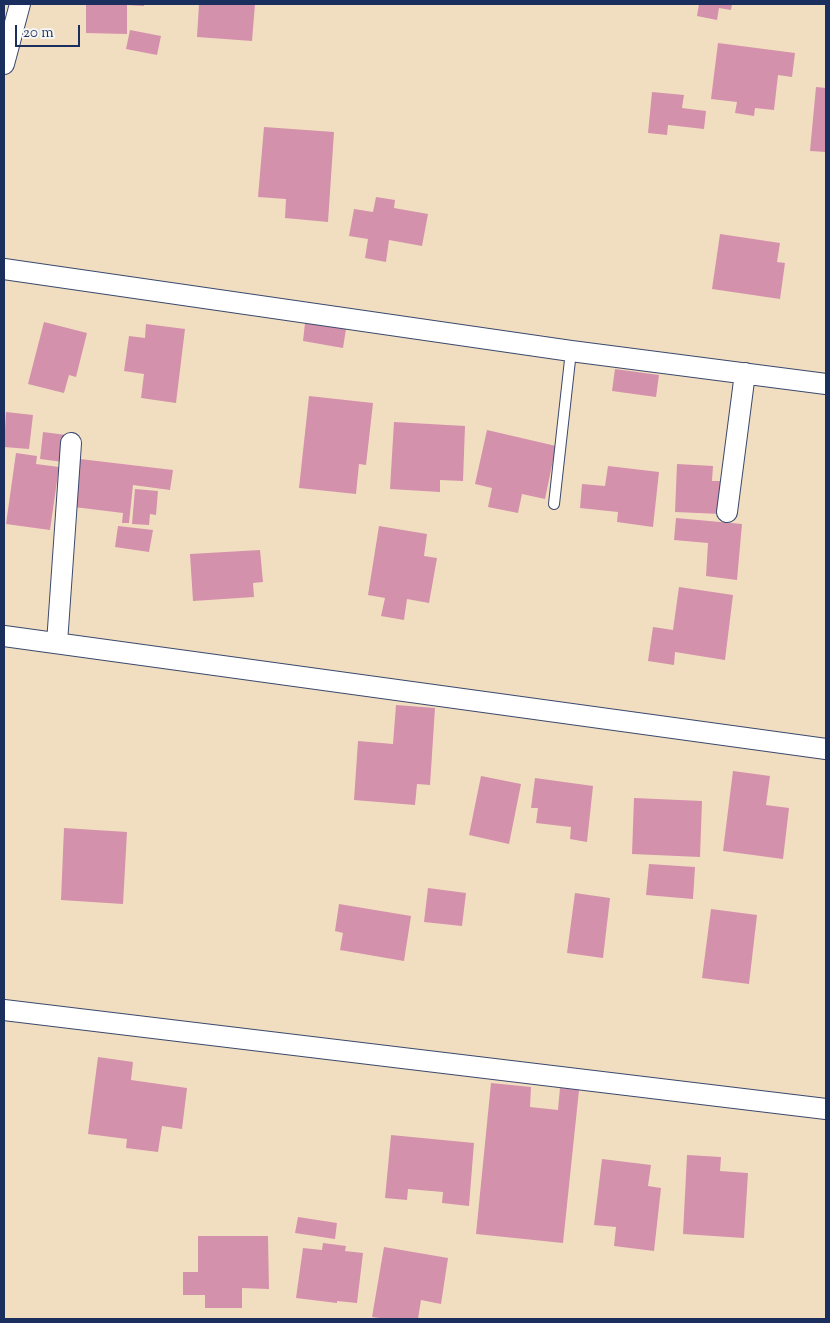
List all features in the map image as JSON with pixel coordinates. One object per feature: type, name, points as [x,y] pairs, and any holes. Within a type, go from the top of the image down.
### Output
[{"type":"street","points":[[4,64],[20,4]]},
{"type":"street","points":[[4,269],[571,351],[826,384]]},
{"type":"street","points":[[727,512],[745,373]]},
{"type":"street","points":[[57,643],[71,443]]},
{"type":"street","points":[[4,636],[826,749]]},
{"type":"street","points":[[4,1010],[826,1109]]},
{"type":"lane","points":[[554,504],[571,351]]},
{"type":"building","points":[[86,4],[144,4],[144,6],[127,5],[127,34],[86,33]]},
{"type":"building","points":[[199,4],[255,4],[252,41],[197,37]]},
{"type":"building","points":[[699,4],[732,4],[731,10],[719,8],[717,20],[697,16]]},
{"type":"building","points":[[130,30],[161,36],[157,55],[126,49]]},
{"type":"building","points":[[718,43],[795,53],[792,77],[778,75],[774,110],[755,108],[754,116],[735,113],[737,102],[711,99]]},
{"type":"building","points":[[816,87],[826,88],[826,152],[810,151]]},
{"type":"building","points":[[652,92],[684,95],[682,108],[706,111],[704,129],[668,125],[667,135],[648,133]]},
{"type":"building","points":[[264,127],[334,132],[328,222],[285,218],[286,199],[258,197]]},
{"type":"building","points":[[376,197],[395,200],[394,208],[428,214],[422,246],[389,240],[386,262],[365,258],[368,239],[349,236],[354,209],[373,212]]},
{"type":"building","points":[[720,234],[780,243],[777,262],[785,263],[780,299],[712,289]]},
{"type":"building","points":[[44,322],[87,333],[76,377],[69,375],[64,393],[28,384]]},
{"type":"building","points":[[305,323],[346,329],[343,348],[303,341]]},
{"type":"building","points":[[146,324],[185,329],[176,403],[141,398],[144,374],[124,371],[129,336],[145,338]]},
{"type":"building","points":[[615,369],[659,375],[656,397],[612,391]]},
{"type":"building","points":[[309,396],[373,403],[366,465],[359,464],[356,494],[299,488]]},
{"type":"building","points":[[6,412],[33,415],[29,449],[4,447]]},
{"type":"building","points":[[394,422],[465,426],[463,481],[440,480],[440,492],[390,489]]},
{"type":"building","points":[[487,430],[556,446],[545,499],[522,494],[518,513],[488,507],[492,488],[475,484]]},
{"type":"building","points":[[43,432],[66,435],[63,462],[40,459]]},
{"type":"building","points":[[16,453],[37,456],[36,464],[59,467],[50,530],[6,524]]},
{"type":"building","points":[[80,459],[173,470],[170,490],[133,485],[129,523],[122,523],[123,513],[74,507]]},
{"type":"building","points":[[677,464],[713,466],[712,481],[722,481],[721,514],[675,512]]},
{"type":"building","points":[[608,466],[659,472],[653,527],[617,522],[618,512],[580,508],[582,484],[605,486]]},
{"type":"building","points":[[135,489],[158,491],[156,515],[150,514],[149,525],[132,524]]},
{"type":"building","points":[[676,518],[742,524],[737,580],[706,576],[708,543],[674,540]]},
{"type":"building","points":[[118,526],[153,530],[149,552],[115,547]]},
{"type":"building","points":[[379,526],[427,534],[424,556],[437,558],[429,603],[407,599],[404,620],[381,616],[385,598],[368,595]]},
{"type":"building","points":[[260,550],[263,582],[253,583],[254,597],[193,601],[190,554]]},
{"type":"building","points":[[679,587],[733,595],[725,660],[675,652],[674,665],[648,661],[653,627],[673,630]]},
{"type":"building","points":[[396,705],[435,708],[430,785],[417,784],[415,805],[354,800],[358,741],[393,744]]},
{"type":"building","points":[[733,771],[770,776],[766,805],[789,808],[783,859],[723,851]]},
{"type":"building","points":[[481,776],[521,784],[509,844],[469,835]]},
{"type":"building","points":[[535,778],[593,786],[587,842],[570,839],[571,827],[536,823],[538,808],[531,808]]},
{"type":"building","points":[[634,798],[702,801],[700,857],[632,854]]},
{"type":"building","points":[[64,828],[127,832],[123,904],[61,900]]},
{"type":"building","points":[[649,864],[695,867],[693,899],[646,895]]},
{"type":"building","points":[[428,888],[466,893],[462,926],[424,922]]},
{"type":"building","points":[[575,893],[610,898],[603,958],[567,953]]},
{"type":"building","points":[[339,904],[411,916],[404,961],[340,950],[343,933],[335,931]]},
{"type":"building","points":[[711,909],[757,915],[749,984],[702,978]]},
{"type":"building","points":[[98,1057],[133,1062],[131,1080],[187,1088],[182,1129],[162,1126],[158,1152],[126,1148],[127,1139],[88,1134]]},
{"type":"building","points":[[491,1083],[531,1087],[530,1107],[558,1110],[560,1088],[579,1090],[563,1243],[476,1234]]},
{"type":"building","points":[[391,1135],[474,1143],[469,1206],[442,1203],[443,1192],[408,1189],[407,1200],[385,1198]]},
{"type":"building","points":[[687,1155],[721,1157],[720,1171],[748,1173],[744,1238],[683,1234]]},
{"type":"building","points":[[602,1159],[651,1165],[648,1186],[661,1188],[654,1251],[614,1246],[616,1227],[594,1225]]},
{"type":"building","points":[[298,1217],[337,1223],[335,1239],[295,1233]]},
{"type":"building","points":[[198,1236],[268,1236],[269,1289],[242,1288],[242,1308],[205,1308],[205,1295],[183,1295],[183,1272],[198,1272]]},
{"type":"building","points":[[323,1243],[346,1246],[345,1251],[363,1253],[357,1303],[337,1301],[337,1303],[296,1298],[303,1248],[322,1250]]},
{"type":"building","points":[[384,1247],[448,1258],[441,1304],[421,1300],[418,1319],[372,1317]]}]
